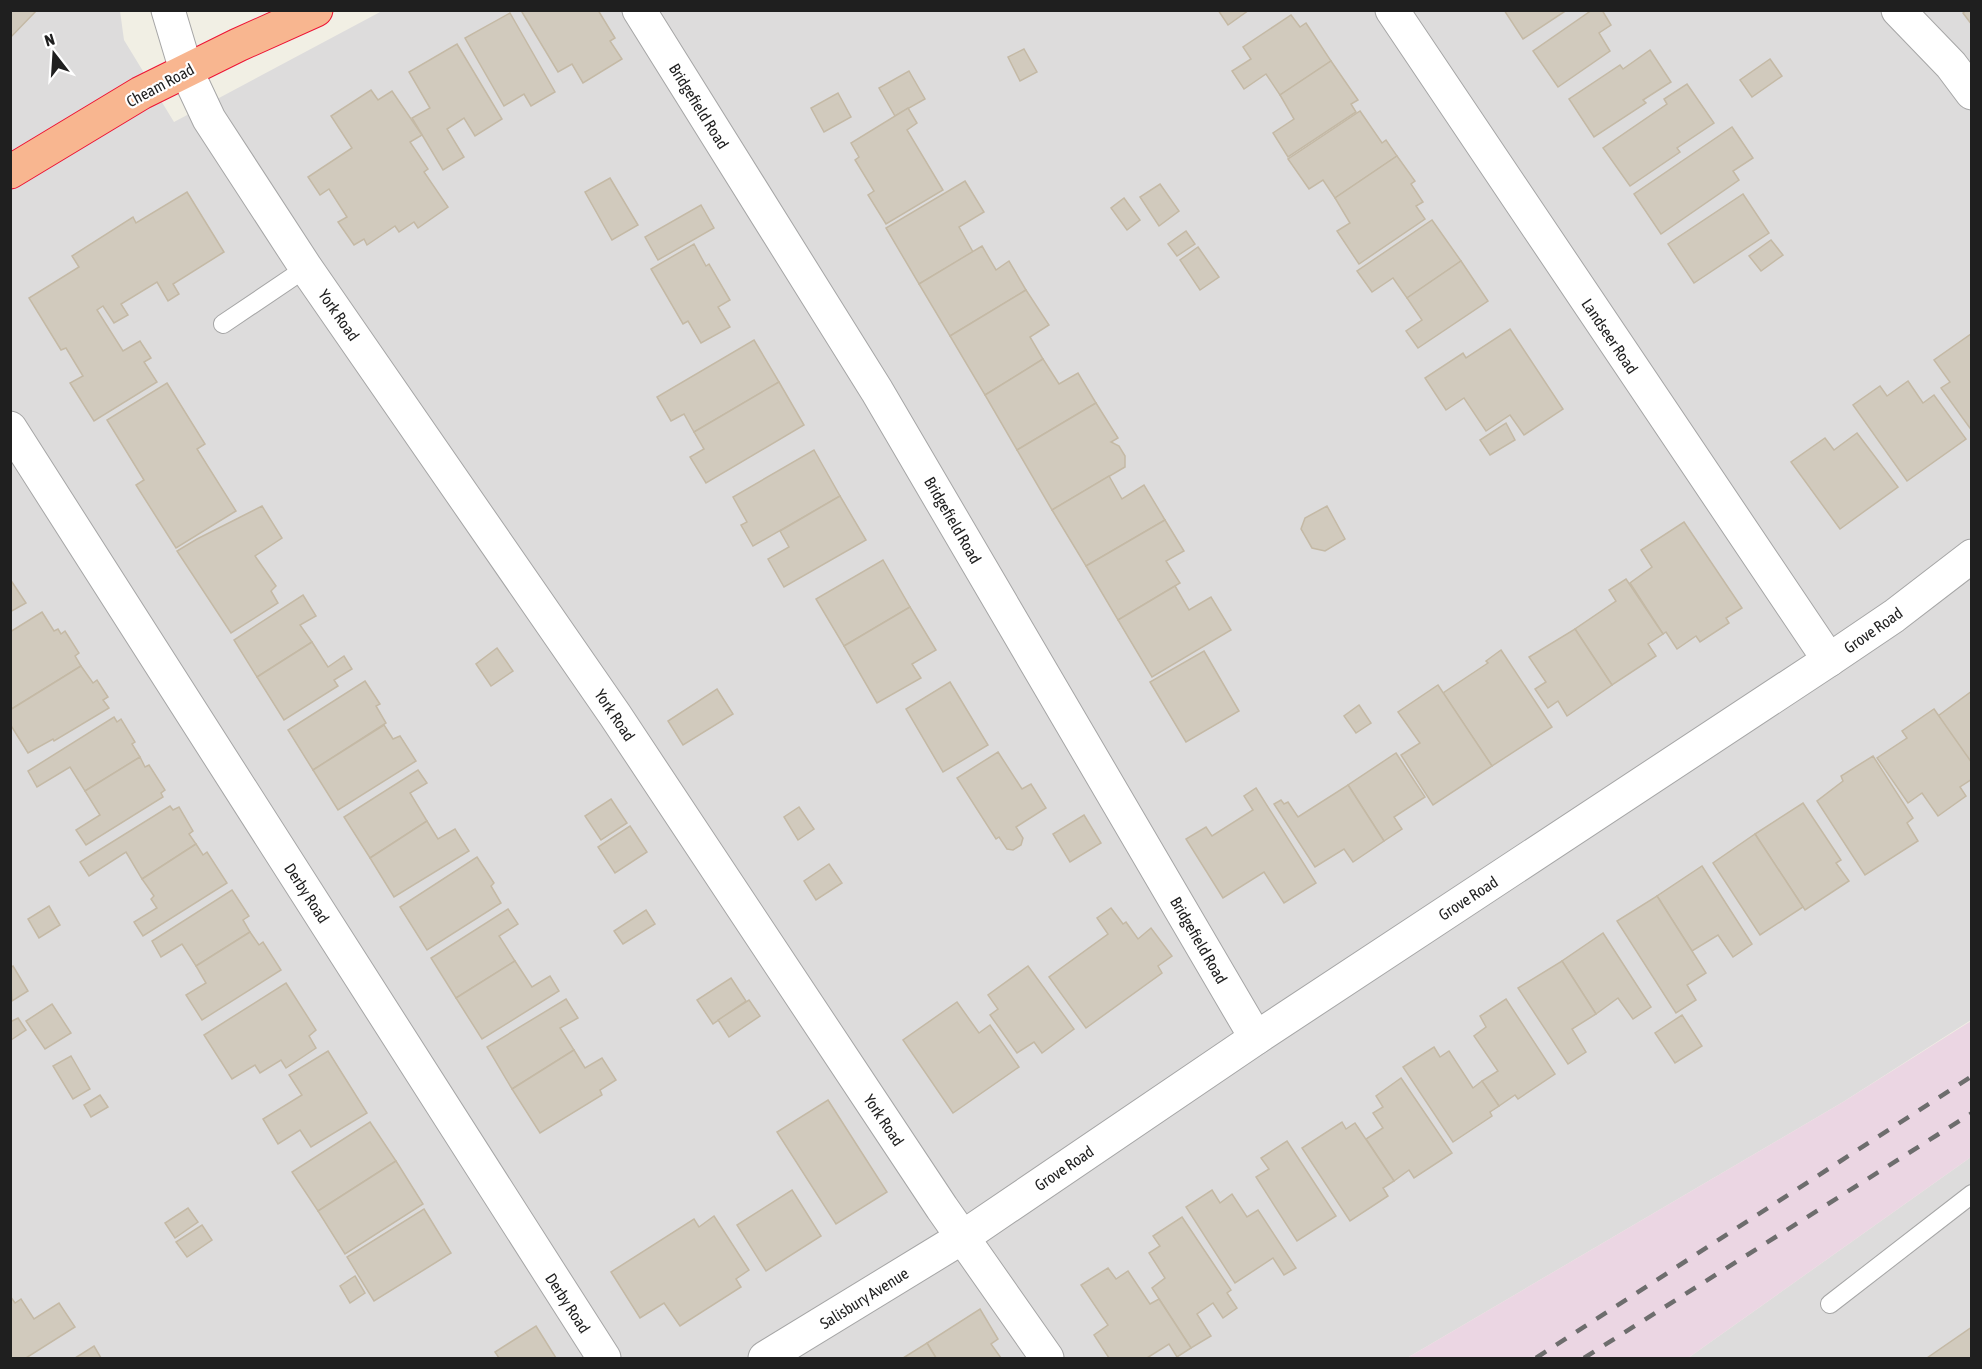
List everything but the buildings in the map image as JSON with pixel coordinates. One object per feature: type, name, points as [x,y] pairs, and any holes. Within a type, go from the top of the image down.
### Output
[{"type":"highway","name":"Cheam Road","points":[[10,172],[141,93],[316,10]]},
{"type":"street","name":"York Road","points":[[168,10],[186,70],[209,119],[306,268],[615,716],[1047,1359]]},
{"type":"street","name":"Bridgefield Road","points":[[639,10],[877,391],[1256,1038]]},
{"type":"street","name":"Landseer Road","points":[[1392,10],[1829,660]]},
{"type":"street","points":[[1898,10],[1951,65],[1971,93]]},
{"type":"street","name":"Derby Road","points":[[10,428],[604,1359]]},
{"type":"street","name":"Grove Road","points":[[963,1237],[1256,1038],[1829,660],[1894,616],[1971,556]]},
{"type":"street","name":"Salisbury Avenue","points":[[765,1359],[963,1237]]},
{"type":"lane","points":[[223,324],[306,268]]},
{"type":"lane","points":[[1830,1304],[1971,1194]]},
{"type":"shaded area","points":[[10,11],[120,11],[124,40],[174,122],[382,11],[1971,11],[1971,1020],[1843,1102],[1407,1358],[11,1358]]},
{"type":"shaded area","points":[[1971,1021],[1971,1157],[1688,1358],[1407,1358],[1843,1102]]},
{"type":"shaded area","points":[[1971,1157],[1971,1358],[1688,1358]]},
{"type":"railway","points":[[1536,1358],[1972,1076]]},
{"type":"railway","points":[[1584,1358],[1972,1113]]}]
